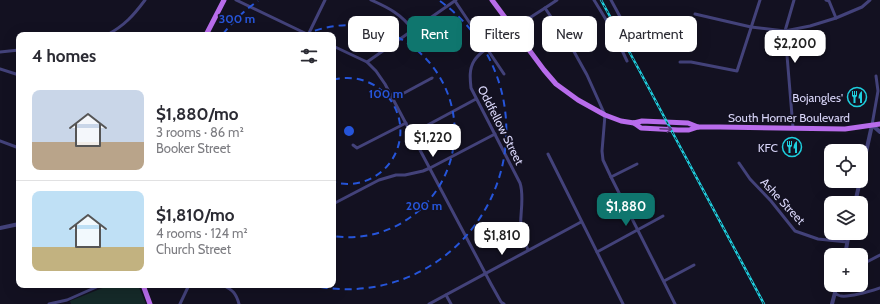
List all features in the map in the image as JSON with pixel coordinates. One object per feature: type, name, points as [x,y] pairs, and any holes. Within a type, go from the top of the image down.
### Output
[{"type":"main road","points":[[208,32],[224,0]]},
{"type":"main road","name":"South Horner Boulevard","points":[[492,0],[504,16]]},
{"type":"main road","name":"South Horner Boulevard","points":[[530,52],[556,84],[578,100],[605,115],[622,121],[634,123],[641,128],[689,130],[698,127],[845,129],[880,124]]},
{"type":"main road","points":[[144,288],[150,304]]},
{"type":"street","points":[[112,32],[128,21],[145,0]]},
{"type":"street","points":[[236,0],[302,32]]},
{"type":"street","points":[[309,32],[325,0]]},
{"type":"street","points":[[373,0],[396,12],[407,22]]},
{"type":"street","points":[[448,0],[450,4]]},
{"type":"street","points":[[433,16],[456,0],[470,22]]},
{"type":"street","name":"Oddfellow Street","points":[[533,16],[557,0]]},
{"type":"street","points":[[594,0],[627,61]]},
{"type":"street","points":[[611,0],[620,16]]},
{"type":"street","points":[[680,62],[691,62],[737,71],[760,0]]},
{"type":"street","points":[[793,128],[785,31],[794,0]]},
{"type":"street","points":[[826,0],[829,1],[836,18]]},
{"type":"street","points":[[695,14],[751,27],[785,31],[810,26],[836,18],[862,7],[870,0]]},
{"type":"street","points":[[545,8],[572,48],[587,75],[605,115],[602,151],[604,160],[637,230],[676,304]]},
{"type":"street","points":[[367,62],[407,34]]},
{"type":"street","points":[[336,47],[367,62],[376,71],[385,84],[501,302],[504,304]]},
{"type":"street","points":[[0,52],[16,50]]},
{"type":"street","name":"Oddfellow Street","points":[[482,52],[478,55],[471,68],[471,88],[522,189],[521,234],[528,250]]},
{"type":"street","points":[[490,52],[504,74]]},
{"type":"street","points":[[0,69],[16,74]]},
{"type":"street","points":[[868,144],[878,91],[876,76]]},
{"type":"street","points":[[393,98],[432,78]]},
{"type":"street","points":[[411,134],[476,99]]},
{"type":"street","points":[[353,145],[357,148],[406,123]]},
{"type":"street","points":[[872,125],[880,132]]},
{"type":"street","points":[[336,202],[379,180],[396,175],[405,175],[423,171],[430,168],[495,134]]},
{"type":"street","points":[[0,141],[16,147]]},
{"type":"street","points":[[548,154],[623,304]]},
{"type":"street","name":"Ashe Street","points":[[739,163],[750,179],[771,201],[795,232],[818,239],[847,242]]},
{"type":"street","points":[[611,177],[637,164]]},
{"type":"street","points":[[597,252],[663,216]]},
{"type":"street","points":[[429,304],[581,222]]},
{"type":"street","points":[[0,228],[16,225]]},
{"type":"street","points":[[846,248],[847,242]]},
{"type":"street","points":[[868,261],[880,255]]},
{"type":"street","points":[[664,281],[694,265]]},
{"type":"street","points":[[49,304],[67,300],[94,288]]},
{"type":"street","points":[[180,304],[188,288]]},
{"type":"street","points":[[228,288],[236,294],[239,304]]},
{"type":"street","points":[[832,304],[835,294],[842,296],[867,292],[880,288]]},
{"type":"street","points":[[446,295],[451,304]]},
{"type":"street","points":[[67,300],[68,304]]},
{"type":"green space","points":[[102,288],[139,288],[146,304],[71,304],[70,301]]},
{"type":"railway","points":[[601,0],[764,304]]},
{"type":"place","name":"Bojangles'","points":[[857,97]]},
{"type":"place","name":"KFC","points":[[792,147]]}]
